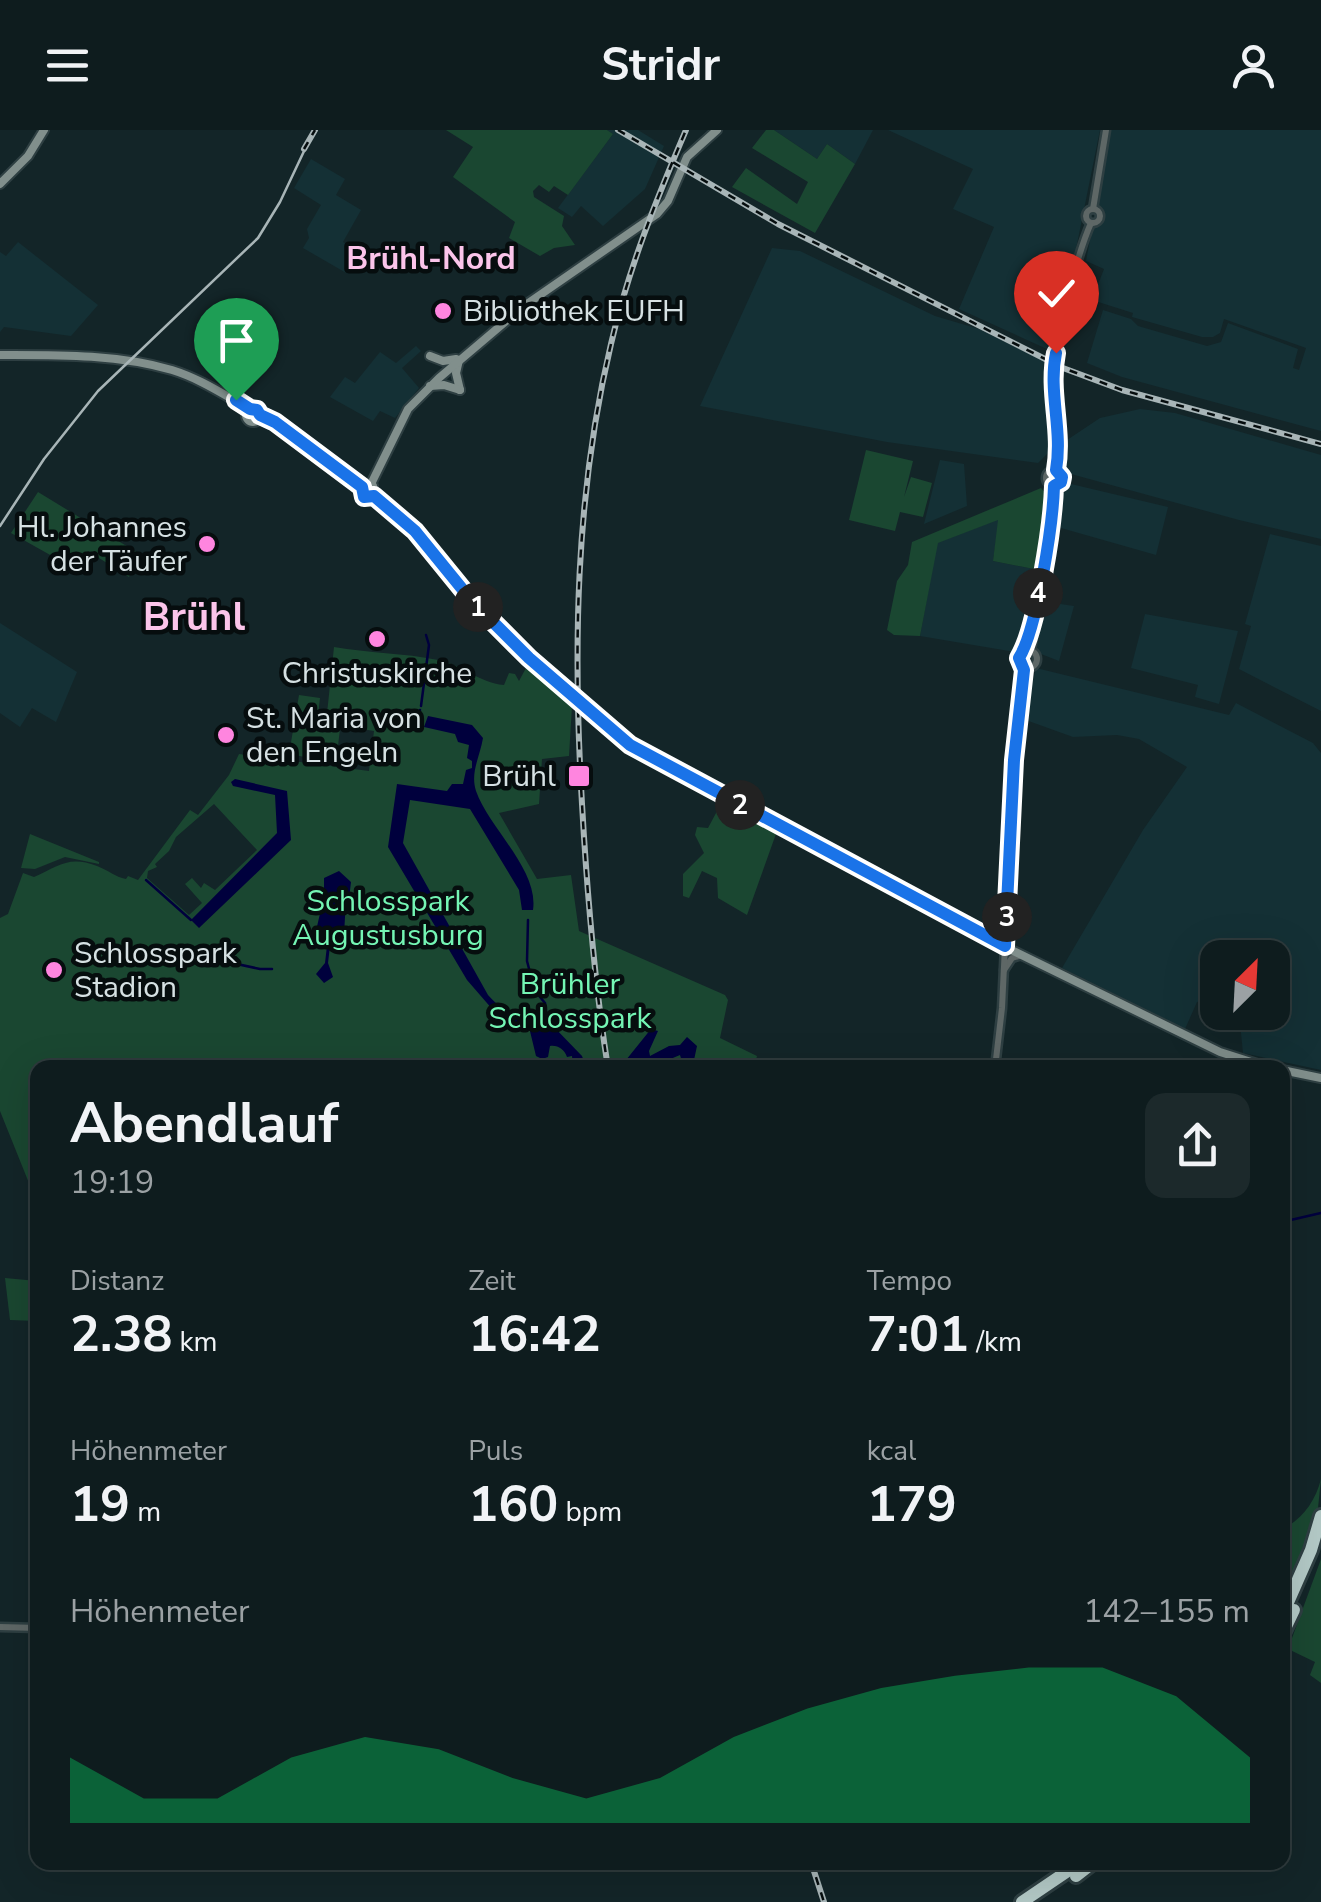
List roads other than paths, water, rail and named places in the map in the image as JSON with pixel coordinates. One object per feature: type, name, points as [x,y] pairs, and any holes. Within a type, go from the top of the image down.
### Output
[{"type":"highway","points":[[1290,1613],[1321,1516]]},
{"type":"highway","points":[[1290,1605],[1321,1542]]},
{"type":"highway","points":[[1022,1902],[1069,1870]]},
{"type":"highway","points":[[1036,1902],[1082,1870]]},
{"type":"main road","points":[[0,184],[28,156],[44,130]]},
{"type":"main road","points":[[366,486],[408,409],[430,386],[524,306],[658,214],[668,201],[683,162],[717,130]]},
{"type":"main road","points":[[0,355],[106,358],[170,370],[218,390],[250,409],[246,414],[250,421],[260,415],[275,422],[376,490],[374,496],[415,531],[472,601],[529,658],[638,750],[1022,955],[1220,1052],[1245,1060]]},
{"type":"main road","points":[[430,356],[444,362],[460,358]]},
{"type":"main road","points":[[430,386],[460,390],[456,373],[460,358]]},
{"type":"main road","points":[[1290,1072],[1321,1078]]},
{"type":"street","points":[[1027,667],[1019,658],[1028,650],[1033,623],[1054,486],[1046,478],[1056,470],[1060,433],[1054,364],[1091,223],[1086,216],[1093,208],[1106,130]]},
{"type":"street","points":[[997,1060],[1014,760],[1027,667],[1037,658],[1028,650]]},
{"type":"street","points":[[1004,971],[1012,958],[1022,955]]},
{"type":"street","points":[[0,1627],[30,1628]]},
{"type":"waterway","points":[[421,706],[429,645],[426,635]]},
{"type":"waterway","points":[[415,729],[420,710]]},
{"type":"waterway","points":[[146,880],[191,920]]},
{"type":"waterway","points":[[528,920],[527,961],[534,988]]},
{"type":"waterway","points":[[200,956],[272,969]]},
{"type":"waterway","points":[[535,991],[546,1011]]},
{"type":"waterway","points":[[1290,1220],[1321,1213]]},
{"type":"tram line","points":[[0,526],[44,459],[98,391],[258,238],[314,130]]},
{"type":"railway","points":[[304,149],[315,130]]},
{"type":"railway","points":[[618,130],[778,224],[1063,368],[1122,390],[1321,444]]},
{"type":"railway","points":[[607,1060],[592,936],[579,746],[578,631],[584,515],[599,401],[618,316],[644,236],[686,130]]},
{"type":"railway","points":[[814,1870],[824,1902]]},
{"type":"place","name":"Bibliothek EUFH","points":[[443,311]]},
{"type":"place","name":"Hl. Johannes der Täufer","points":[[207,544]]},
{"type":"place","name":"Christuskirche","points":[[377,639]]},
{"type":"place","name":"St. Maria von den Engeln","points":[[226,735]]},
{"type":"place","name":"Brühl","points":[[579,776]]},
{"type":"place","name":"Schlosspark Stadion","points":[[54,970]]},
{"type":"district","name":"Brühl-Nord","points":[[431,258]]},
{"type":"district","name":"Brühl","points":[[194,616]]},
{"type":"park label","name":"Schlosspark Augustusburg","points":[[388,918]]},
{"type":"park label","name":"Brühler Schlosspark","points":[[570,1001]]}]
